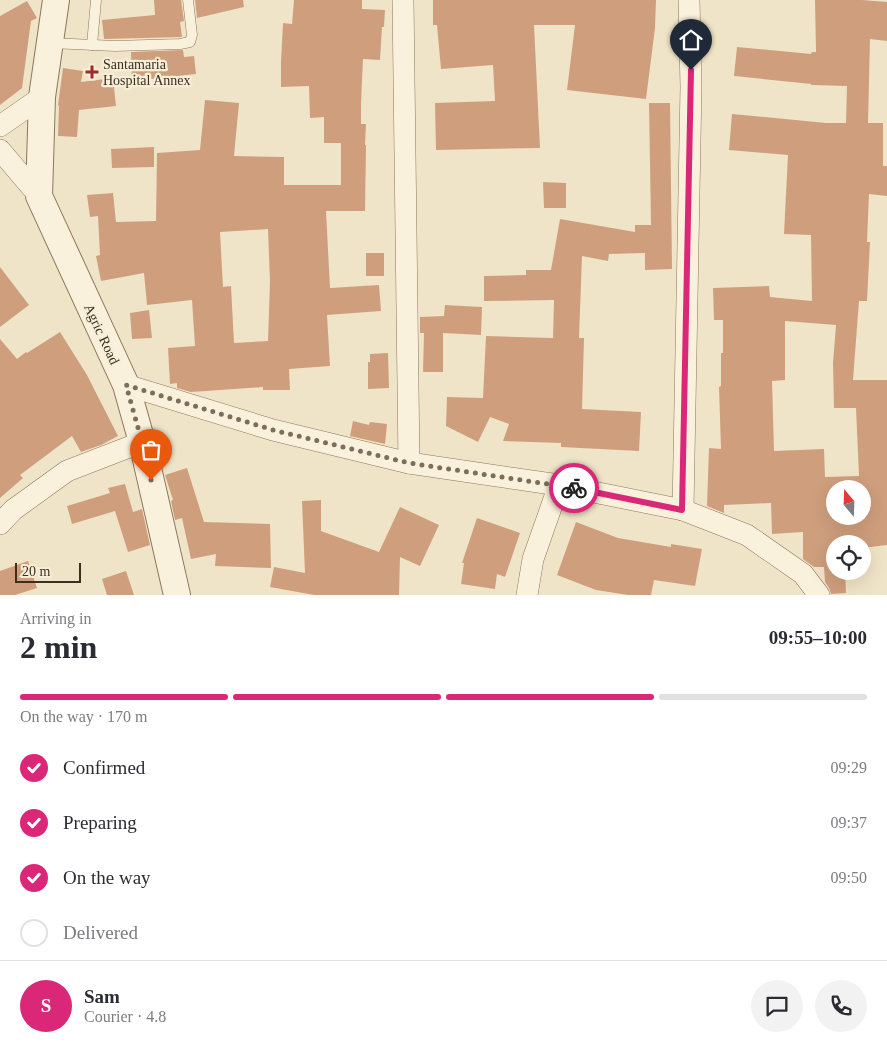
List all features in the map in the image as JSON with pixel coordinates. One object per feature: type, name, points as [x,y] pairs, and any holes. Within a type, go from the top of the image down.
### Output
[{"type":"street","points":[[39,196],[42,97],[56,0]]},
{"type":"street","points":[[403,0],[409,463]]},
{"type":"street","points":[[682,510],[691,87],[689,0]]},
{"type":"street","points":[[0,126],[42,97]]},
{"type":"street","points":[[0,150],[39,196]]},
{"type":"street","name":"Agric Road","points":[[39,196],[126,385],[142,442],[177,595]]},
{"type":"street","points":[[126,385],[273,430],[409,463],[558,485],[682,510],[746,535],[803,574],[819,595]]},
{"type":"street","points":[[0,524],[14,510],[67,471],[142,442]]},
{"type":"street","points":[[527,595],[533,559],[558,485]]},
{"type":"lane","points":[[92,45],[96,0]]},
{"type":"lane","points":[[50,43],[143,45],[190,42],[192,35],[188,0]]},
{"type":"building","points":[[154,0],[181,0],[184,21],[180,22],[182,37],[104,39],[102,20],[155,15]]},
{"type":"building","points":[[195,0],[243,0],[244,7],[197,18]]},
{"type":"building","points":[[294,0],[362,0],[362,9],[385,10],[380,60],[363,59],[361,124],[366,124],[365,211],[326,211],[330,288],[379,285],[381,311],[327,315],[330,366],[289,369],[290,390],[263,390],[263,387],[191,392],[177,388],[177,383],[170,384],[168,348],[195,346],[192,300],[147,305],[144,273],[101,281],[96,256],[100,255],[98,216],[90,217],[87,195],[113,193],[116,222],[156,221],[157,153],[200,150],[205,100],[239,103],[234,156],[284,157],[284,185],[341,185],[341,143],[324,143],[324,117],[310,118],[309,86],[281,87],[283,23],[292,24]],"holes":[[[268,229],[270,282],[268,341],[234,343],[231,286],[223,287],[220,232]]]},
{"type":"building","points":[[433,0],[656,0],[655,28],[646,99],[567,90],[575,25],[534,25],[540,148],[436,150],[435,103],[495,101],[493,65],[441,69],[437,25],[433,25]]},
{"type":"building","points":[[815,0],[887,2],[887,41],[870,39],[868,123],[883,123],[883,166],[887,166],[887,196],[869,194],[867,242],[870,242],[867,301],[859,301],[853,380],[887,380],[887,545],[871,547],[871,535],[826,535],[826,580],[845,580],[846,593],[831,594],[825,582],[824,567],[814,567],[803,559],[803,532],[772,534],[771,503],[724,505],[724,513],[707,506],[709,448],[721,449],[719,387],[721,386],[721,353],[723,353],[723,320],[714,320],[713,288],[769,286],[770,297],[812,301],[811,235],[784,234],[788,155],[729,150],[732,114],[826,123],[846,123],[847,86],[811,85],[734,76],[737,47],[811,54],[816,52]],"holes":[[[785,321],[836,325],[833,363],[834,408],[856,408],[859,476],[825,477],[824,449],[774,451],[772,381],[785,380]]]},
{"type":"building","points":[[27,1],[37,18],[31,21],[22,88],[0,105],[0,16]]},
{"type":"building","points":[[183,50],[184,57],[194,56],[196,74],[132,82],[131,52]]},
{"type":"building","points":[[63,68],[83,71],[81,82],[113,78],[116,106],[79,110],[77,137],[58,136],[58,105]]},
{"type":"building","points":[[649,103],[670,103],[672,269],[645,270],[645,253],[609,254],[608,261],[582,256],[579,338],[584,338],[582,409],[641,412],[639,451],[561,447],[561,443],[503,441],[509,424],[490,417],[478,442],[446,426],[447,397],[483,398],[486,336],[553,338],[554,300],[484,301],[484,276],[526,275],[526,270],[551,270],[560,219],[635,232],[635,225],[651,225]]},
{"type":"building","points":[[154,147],[154,167],[112,168],[111,149]]},
{"type":"building","points":[[543,182],[566,183],[566,208],[544,208]]},
{"type":"building","points":[[366,253],[384,253],[384,276],[366,276]]},
{"type":"building","points":[[0,267],[29,305],[0,327]]},
{"type":"building","points":[[445,305],[482,307],[481,335],[443,333],[443,372],[423,372],[424,333],[420,333],[420,317],[444,316]]},
{"type":"building","points":[[149,310],[152,338],[132,339],[130,313]]},
{"type":"building","points":[[60,332],[87,375],[118,436],[101,445],[81,452],[72,436],[20,475],[23,478],[0,498],[0,339],[17,359]]},
{"type":"building","points":[[388,353],[389,388],[368,389],[368,362],[370,362],[370,354]]},
{"type":"building","points":[[353,421],[369,425],[370,422],[387,424],[385,444],[350,436]]},
{"type":"building","points":[[187,468],[204,522],[270,524],[271,568],[215,566],[216,554],[191,559],[182,518],[175,520],[171,501],[173,500],[165,475]]},
{"type":"building","points":[[125,484],[133,512],[142,509],[150,545],[128,552],[115,511],[72,524],[67,506],[110,493],[108,488]]},
{"type":"building","points":[[321,500],[321,531],[379,552],[400,507],[439,525],[420,566],[400,557],[399,595],[314,595],[270,587],[274,567],[305,573],[302,501]]},
{"type":"building","points":[[477,518],[520,533],[505,577],[497,574],[495,589],[461,584],[464,563],[462,563]]},
{"type":"building","points":[[576,522],[618,538],[671,547],[671,544],[702,549],[695,586],[654,580],[651,595],[628,595],[596,590],[557,575]]},
{"type":"building","points":[[28,561],[37,588],[15,595],[0,595],[0,571]]},
{"type":"building","points":[[126,571],[134,595],[107,595],[102,579]]},
{"type":"way so far","points":[[151,480],[126,385],[273,430],[409,463],[574,488]]},
{"type":"place","name":"Santamaria Hospital Annex","points":[[92,72]]},
{"type":"route","points":[[574,488],[682,510],[691,70]]}]
